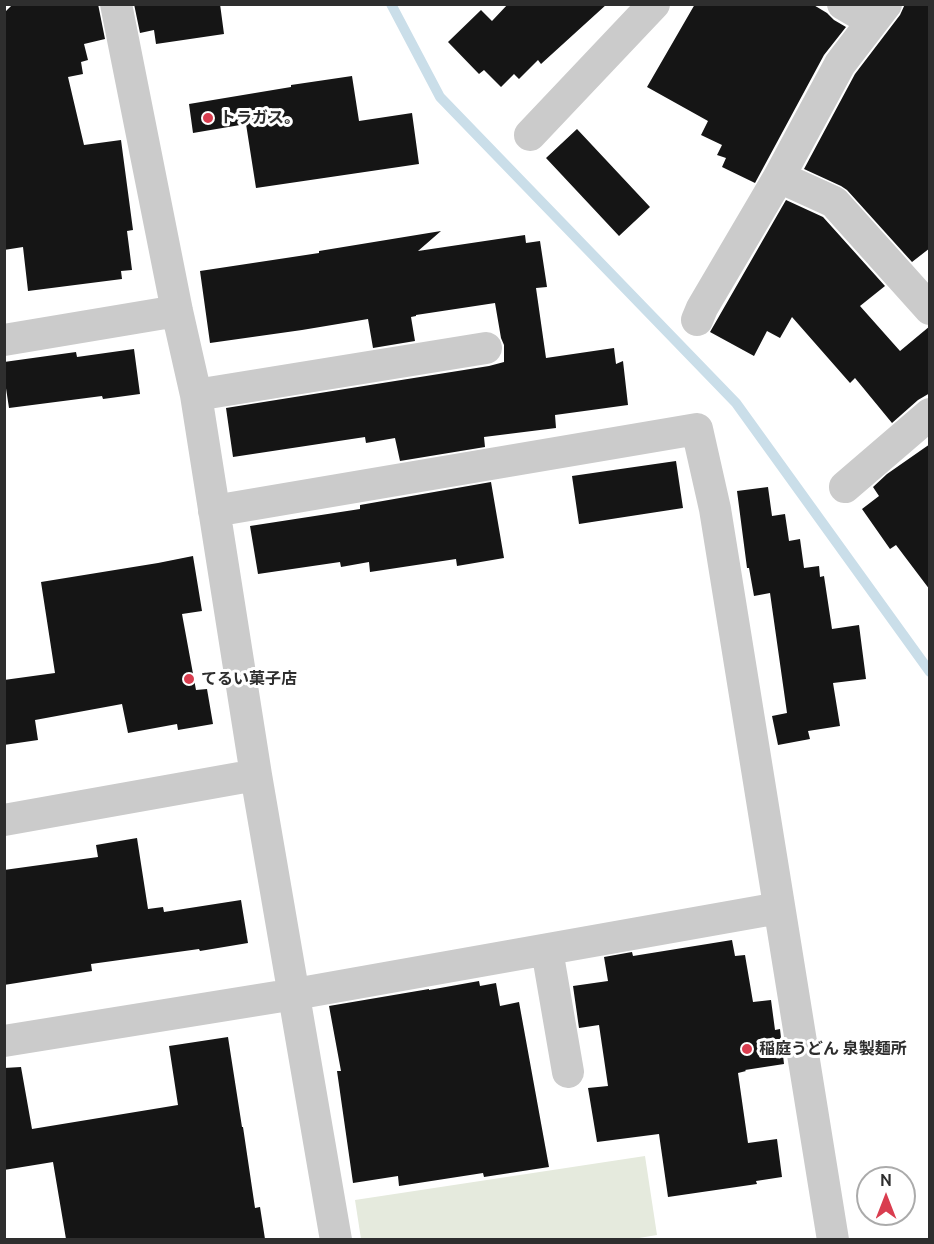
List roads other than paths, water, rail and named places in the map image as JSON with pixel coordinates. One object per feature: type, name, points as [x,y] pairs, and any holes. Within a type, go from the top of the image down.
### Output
[{"type":"street","points":[[116,4],[196,395],[256,775],[336,1239]]},
{"type":"street","points":[[530,135],[654,4]]},
{"type":"street","points":[[696,320],[779,177],[840,64],[879,13],[843,4]]},
{"type":"street","points":[[779,177],[834,202],[930,309]]},
{"type":"street","points":[[4,340],[177,311]]},
{"type":"street","points":[[196,395],[486,348]]},
{"type":"street","points":[[845,487],[930,414]]},
{"type":"street","points":[[214,511],[697,429],[715,509],[833,1239]]},
{"type":"street","points":[[4,819],[256,775]]},
{"type":"street","points":[[4,1041],[294,994],[779,908]]},
{"type":"street","points":[[547,950],[568,1072]]},
{"type":"waterway","points":[[391,4],[440,97],[736,403],[930,672]]},
{"type":"place","name":"トラガス。","points":[[208,118]]},
{"type":"place","name":"てるい菓子店","points":[[189,679]]},
{"type":"place","name":"稲庭うどん 泉製麺所","points":[[747,1049]]}]
